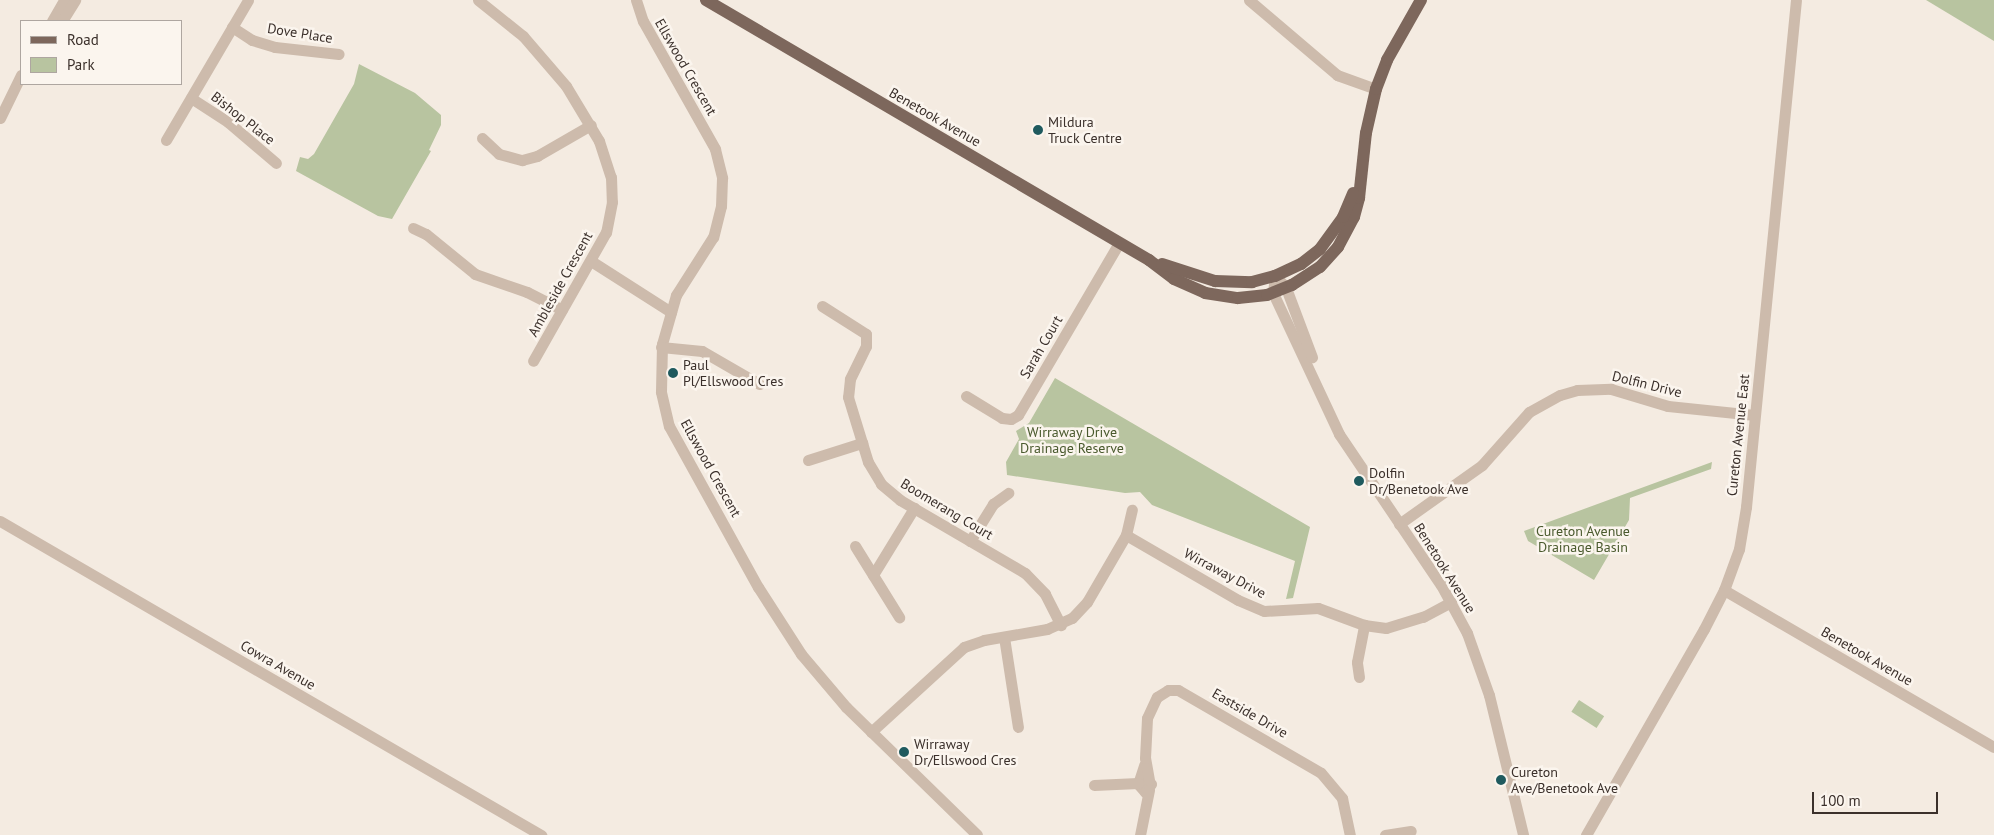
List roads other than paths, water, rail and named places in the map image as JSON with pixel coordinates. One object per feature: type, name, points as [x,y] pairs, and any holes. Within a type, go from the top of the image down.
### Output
[{"type":"main road","name":"Benetook Avenue","points":[[706,0],[1149,260],[1174,279],[1205,293],[1238,298],[1273,293]]},
{"type":"main road","points":[[1273,293],[1286,288],[1316,270],[1338,247],[1354,217],[1361,167],[1376,88],[1387,60],[1421,0]]},
{"type":"main road","points":[[1275,276],[1306,261],[1332,236],[1350,203],[1361,167]]},
{"type":"main road","name":"Benetook Avenue","points":[[1149,260],[1215,281],[1252,282],[1275,276]]},
{"type":"street","points":[[53,20],[64,0]]},
{"type":"street","points":[[63,20],[75,0]]},
{"type":"street","points":[[166,140],[248,0]]},
{"type":"street","name":"Ambleside Crescent","points":[[478,0],[537,51],[566,86],[591,125],[609,167],[612,202],[606,232],[533,361]]},
{"type":"street","name":"Ellswood Crescent","points":[[636,0],[642,21],[712,143],[722,178],[721,206],[713,236],[672,307],[661,347],[661,392],[676,441],[786,633],[815,673],[874,735],[977,835]]},
{"type":"street","points":[[1249,0],[1337,75],[1376,88]]},
{"type":"street","name":"Cureton Avenue East","points":[[1586,835],[1724,590],[1743,530],[1796,0]]},
{"type":"street","name":"Dove Place","points":[[232,27],[252,40],[275,47],[338,54]]},
{"type":"street","points":[[2,115],[20,76]]},
{"type":"street","points":[[2,115],[24,85]]},
{"type":"street","name":"Bishop Place","points":[[191,98],[228,122],[276,163]]},
{"type":"street","points":[[482,138],[499,154],[522,160],[537,156],[591,125]]},
{"type":"street","points":[[412,228],[430,237],[475,274],[527,292],[562,310]]},
{"type":"street","name":"Sarah Court","points":[[966,396],[1002,418],[1011,419],[1018,415],[1119,243]]},
{"type":"street","points":[[591,261],[672,307]]},
{"type":"street","points":[[1273,293],[1275,276]]},
{"type":"street","name":"Benetook Avenue","points":[[1275,276],[1286,288],[1332,418]]},
{"type":"street","name":"Benetook Avenue","points":[[1273,293],[1332,418],[1351,453],[1449,599],[1484,676],[1523,835]]},
{"type":"street","name":"Boomerang Court","points":[[822,306],[860,327],[868,338],[848,390],[862,443],[881,484],[914,508],[1033,579],[1045,594],[1061,625]]},
{"type":"street","points":[[661,347],[702,351],[759,384]]},
{"type":"street","name":"Dolfin Drive","points":[[1399,524],[1482,465],[1529,412],[1560,395],[1577,390],[1611,389],[1668,406],[1755,415]]},
{"type":"street","points":[[808,460],[862,443]]},
{"type":"street","points":[[970,541],[993,504],[1008,494]]},
{"type":"street","points":[[873,575],[914,508]]},
{"type":"street","points":[[874,735],[964,647],[1061,625],[1086,602],[1126,535],[1132,510]]},
{"type":"street","name":"Cowra Avenue","points":[[0,521],[541,835]]},
{"type":"street","name":"Wirraway Drive","points":[[1126,535],[1254,608],[1276,612],[1318,608],[1364,625],[1386,628],[1402,624],[1449,599]]},
{"type":"street","points":[[855,546],[899,617]]},
{"type":"street","name":"Benetook Avenue","points":[[1724,590],[1994,747]]},
{"type":"street","points":[[1359,677],[1357,662],[1364,625]]},
{"type":"street","points":[[1004,637],[1018,727]]},
{"type":"street","name":"Eastside Drive","points":[[1140,835],[1146,808],[1143,785],[1146,758],[1146,718],[1157,697],[1168,690],[1183,692],[1321,773],[1342,798],[1350,835]]},
{"type":"street","points":[[1094,786],[1143,785]]},
{"type":"street","points":[[1385,835],[1411,831]]},
{"type":"place","name":"Mildura Truck Centre","points":[[1038,130]]},
{"type":"place","name":"Paul Pl/Ellswood Cres","points":[[673,373]]},
{"type":"place","name":"Dolfin Dr/Benetook Ave","points":[[1359,481]]},
{"type":"place","name":"Wirraway Dr/Ellswood Cres","points":[[904,752]]},
{"type":"place","name":"Cureton Ave/Benetook Ave","points":[[1501,780]]},
{"type":"park label","name":"Wirraway Drive Drainage Reserve","points":[[1072,440]]},
{"type":"park label","name":"Cureton Avenue Drainage Basin","points":[[1583,540]]}]
